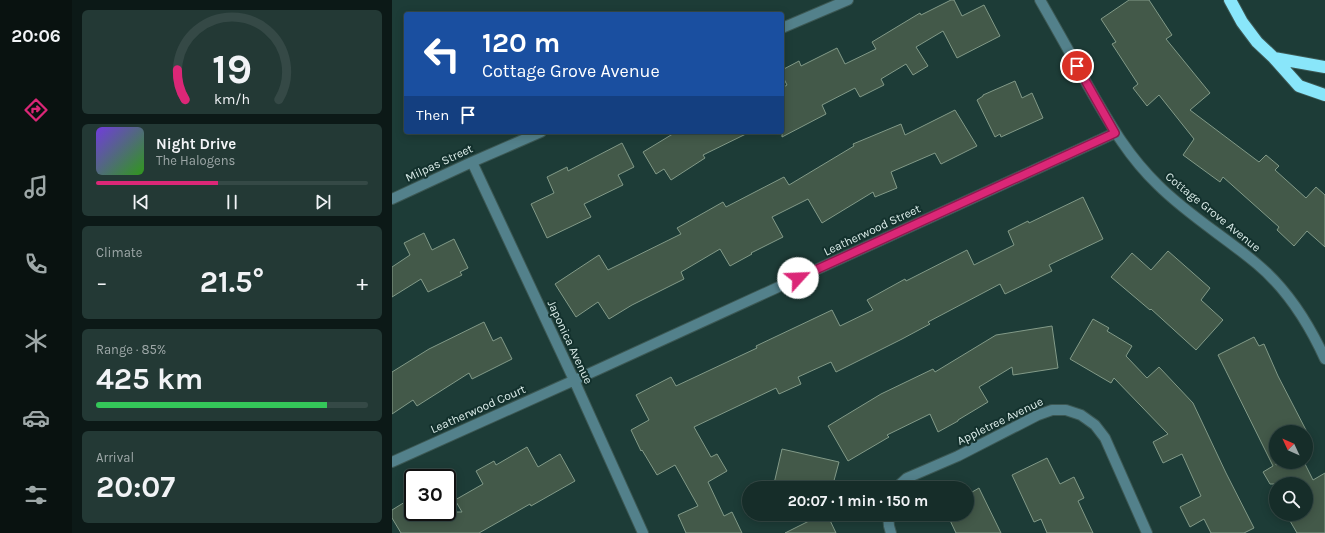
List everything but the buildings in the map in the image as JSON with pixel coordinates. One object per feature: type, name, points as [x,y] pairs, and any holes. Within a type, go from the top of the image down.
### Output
[{"type":"highway","points":[[1230,0],[1242,22],[1257,42],[1274,58],[1299,86],[1325,95]]},
{"type":"highway","points":[[1274,58],[1325,68]]},
{"type":"street","points":[[784,27],[848,0]]},
{"type":"street","name":"Cottage Grove Avenue","points":[[1040,0],[1115,133],[1134,160],[1158,186],[1258,264],[1278,284],[1296,308],[1317,342],[1325,359]]},
{"type":"street","name":"Leatherwood Street","points":[[574,380],[1115,133]]},
{"type":"street","name":"Milpas Street","points":[[392,199],[536,134]]},
{"type":"street","name":"Japonica Avenue","points":[[472,162],[574,380],[643,533]]},
{"type":"street","name":"Leatherwood Court","points":[[392,462],[574,380]]},
{"type":"street","name":"Appletree Avenue","points":[[904,481],[907,478],[958,456],[1038,415],[1052,410],[1066,410],[1082,415],[1095,425],[1105,438],[1147,533]]},
{"type":"street","points":[[889,521],[891,533]]},
{"type":"route","points":[[798,278],[1115,133],[1077,66]]}]
